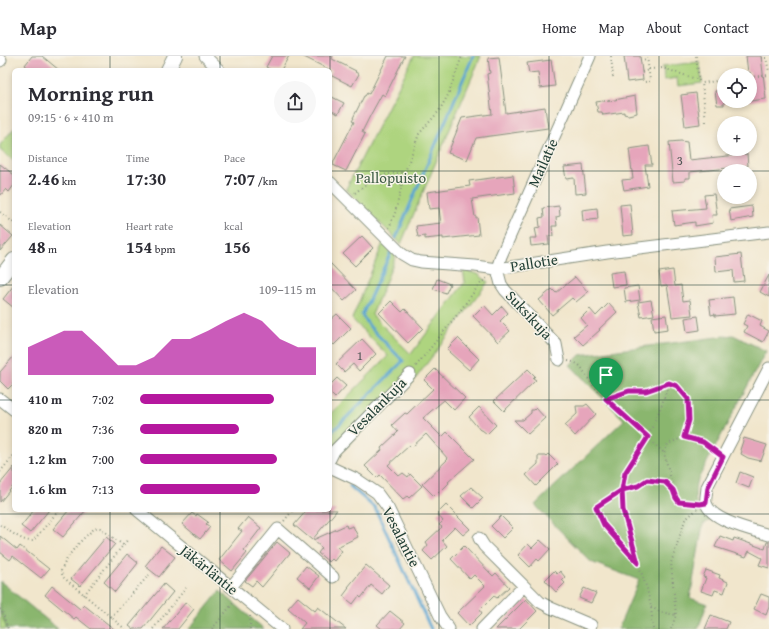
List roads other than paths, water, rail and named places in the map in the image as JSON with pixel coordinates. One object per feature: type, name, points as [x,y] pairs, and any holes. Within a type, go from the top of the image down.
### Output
[{"type":"street","points":[[169,68],[175,56]]},
{"type":"street","points":[[205,56],[217,68]]},
{"type":"street","name":"Mailatie","points":[[497,269],[590,56]]},
{"type":"street","name":"Pallotie","points":[[332,184],[402,254],[412,260],[421,262],[497,269],[607,252],[769,232]]},
{"type":"street","points":[[0,278],[12,263]]},
{"type":"street","name":"Suksikuja","points":[[497,269],[505,290],[556,344],[558,360]]},
{"type":"street","points":[[769,368],[708,487],[706,503],[712,512],[719,518],[769,535]]},
{"type":"street","name":"Vesalankuja","points":[[332,455],[334,451],[410,374]]},
{"type":"street","points":[[0,399],[12,408]]},
{"type":"street","name":"Vesalantie","points":[[332,468],[358,480],[377,493],[388,508],[440,616],[449,629]]},
{"type":"street","name":"Jäkärläntie","points":[[138,512],[282,629]]},
{"type":"street","points":[[231,587],[278,529],[333,577]]},
{"type":"street","points":[[479,538],[484,546],[545,605],[591,625]]},
{"type":"street","points":[[482,629],[524,586]]},
{"type":"waterway","points":[[396,238],[473,56]]},
{"type":"waterway","points":[[332,432],[403,361],[370,327],[362,315],[391,252]]},
{"type":"waterway","points":[[350,486],[375,508],[431,629]]},
{"type":"park label","name":"Pallopuisto","points":[[391,178]]}]
